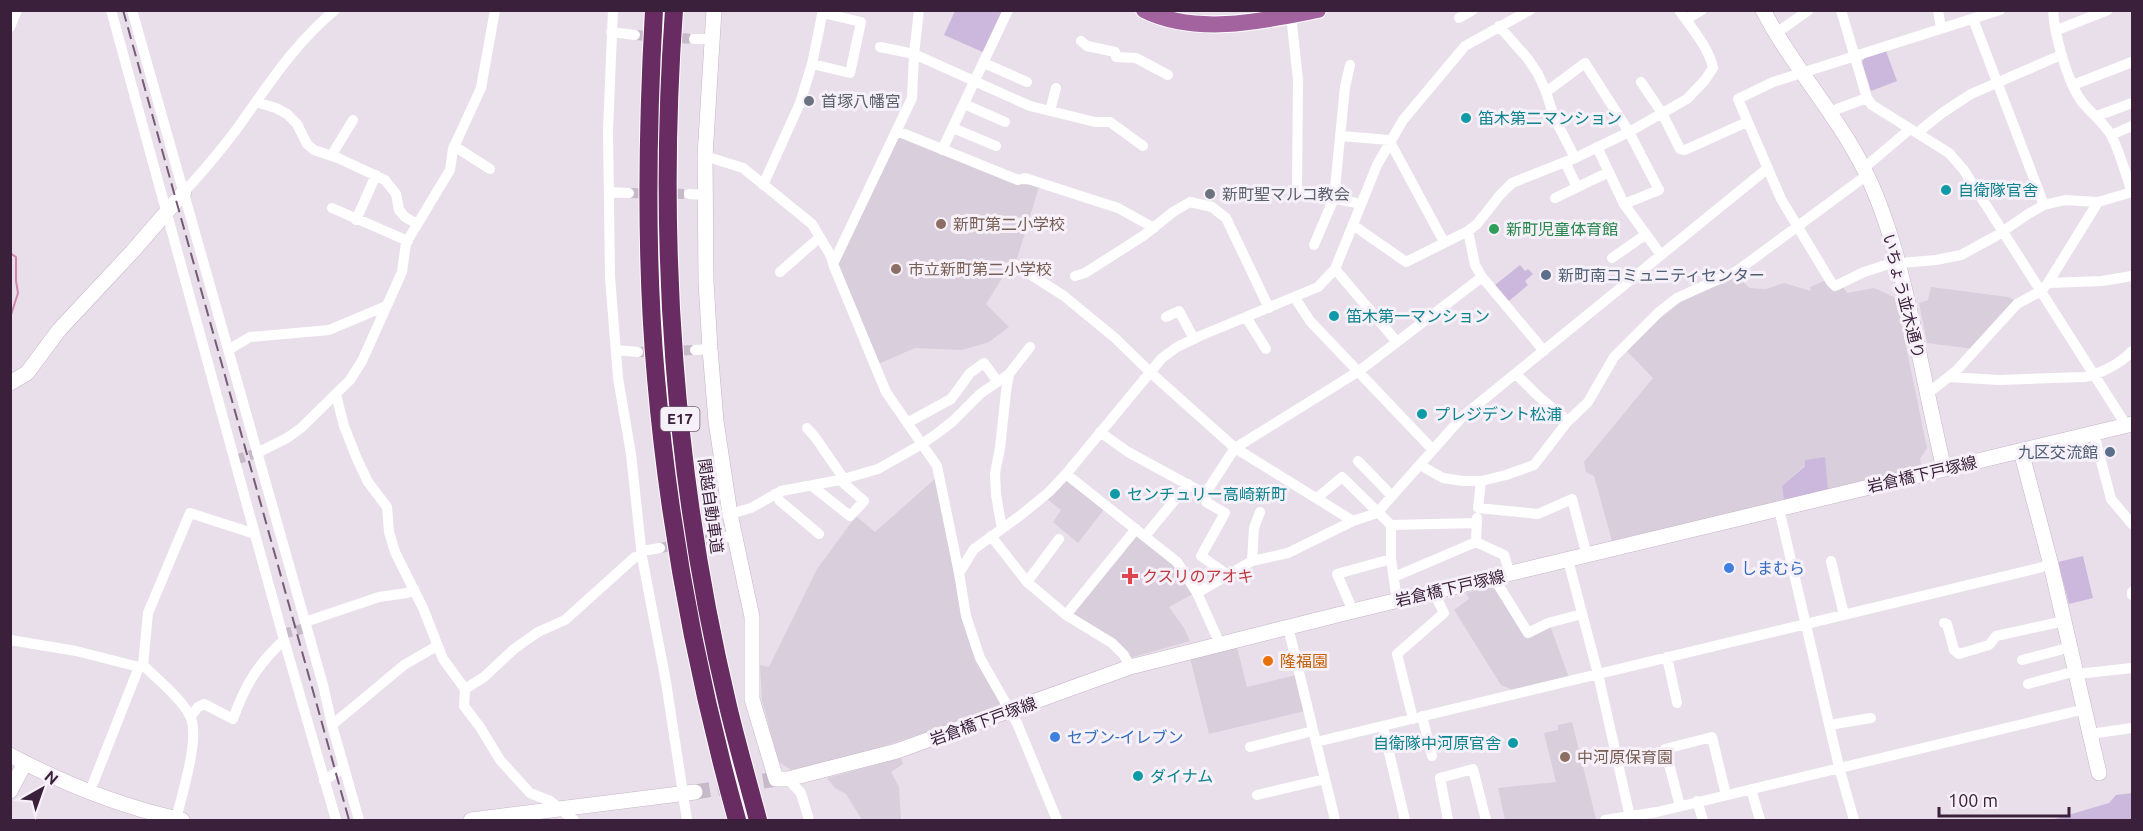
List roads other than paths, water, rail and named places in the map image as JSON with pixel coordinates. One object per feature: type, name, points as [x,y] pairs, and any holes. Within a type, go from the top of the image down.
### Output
[{"type":"highway","name":"E17","points":[[654,10],[648,171],[651,302],[656,378],[666,471],[686,598],[709,711],[737,820]]},
{"type":"highway","name":"関越自動車道","points":[[674,10],[668,170],[671,313],[676,378],[703,585],[728,705],[758,820]]},
{"type":"main road","points":[[1144,10],[1175,22],[1191,25],[1237,16],[1291,15],[1318,10]]},
{"type":"street","points":[[10,27],[17,10]]},
{"type":"street","points":[[111,10],[165,212],[336,820]]},
{"type":"street","points":[[132,10],[359,820]]},
{"type":"street","points":[[257,453],[301,428],[350,380],[362,361],[402,272],[408,241],[450,170],[454,146],[481,88],[495,10]]},
{"type":"street","points":[[613,10],[608,130],[610,277],[618,378],[631,453],[642,554],[690,793],[687,820]]},
{"type":"street","points":[[714,10],[705,156],[706,281],[702,349],[730,514],[726,537],[752,617],[752,699],[782,779],[801,794],[809,820]]},
{"type":"street","points":[[832,264],[912,98],[919,10]]},
{"type":"street","points":[[942,150],[1008,10]]},
{"type":"street","points":[[1459,18],[1473,10]]},
{"type":"street","points":[[959,573],[974,549],[1049,492],[1150,372],[1170,352],[1194,339],[1318,287],[1335,269],[1389,140],[1402,120],[1465,46],[1530,10]]},
{"type":"street","points":[[1353,225],[1406,262],[1468,231],[1477,224],[1512,183],[1555,164],[1570,160],[1629,132],[1687,99],[1713,68],[1696,34],[1679,10]]},
{"type":"street","points":[[1690,17],[1702,10]]},
{"type":"street","name":"いちょう並木通り","points":[[1763,10],[1775,34],[1829,112],[1865,171],[1883,213],[1899,262],[1944,469]]},
{"type":"street","points":[[1775,34],[1797,14],[1809,10]]},
{"type":"street","points":[[1841,10],[1867,98],[1872,105],[1949,153],[1963,168],[2003,232],[2045,287],[2096,375],[2129,424]]},
{"type":"street","points":[[1938,10],[1941,28]]},
{"type":"street","points":[[2000,10],[1773,82],[1738,99],[1781,199],[1796,227],[1835,286],[1864,272],[1899,262],[1936,260],[1961,255],[2003,232],[2028,213],[2044,205],[2065,200],[2098,202],[2133,192],[2111,135],[2075,92],[2061,55],[2053,10]]},
{"type":"street","points":[[2057,30],[2108,10]]},
{"type":"street","points":[[10,383],[27,373],[58,330],[132,252],[217,155],[308,34],[331,12]]},
{"type":"street","points":[[764,185],[800,103],[812,64],[823,12],[861,22],[850,73],[812,64]]},
{"type":"street","points":[[1291,15],[1298,80],[1297,187],[1299,191],[1361,204]]},
{"type":"street","points":[[1973,19],[2044,205]]},
{"type":"street","points":[[1499,26],[1528,59],[1546,92],[1577,186]]},
{"type":"street","points":[[611,32],[635,35]]},
{"type":"street","points":[[693,39],[711,39]]},
{"type":"street","points":[[1081,41],[1087,46],[1136,58],[1168,75]]},
{"type":"street","points":[[880,47],[914,54],[1030,106],[1095,122],[1110,122],[1143,146]]},
{"type":"street","points":[[1420,465],[1443,478],[1482,481],[1524,470],[1534,465],[1568,421],[1588,402],[1614,357],[1658,313],[1677,298],[1737,271],[1796,227],[1913,131],[1942,112],[1971,94],[2061,55]]},
{"type":"street","points":[[2073,85],[2133,62]]},
{"type":"street","points":[[984,63],[1027,82]]},
{"type":"street","points":[[1546,92],[1585,63],[1629,132],[1659,190],[1624,204]]},
{"type":"street","points":[[1314,245],[1334,198],[1344,87],[1350,65]]},
{"type":"street","points":[[1641,82],[1662,113],[1680,148],[1685,150],[1747,122]]},
{"type":"street","points":[[1050,111],[1056,88]]},
{"type":"street","points":[[1829,112],[1867,98]]},
{"type":"street","points":[[256,102],[287,114],[297,124],[307,144],[314,150],[385,180],[392,187],[399,210],[405,217],[417,224]]},
{"type":"street","points":[[2097,116],[2133,103]]},
{"type":"street","points":[[964,104],[1005,122]]},
{"type":"street","points":[[331,156],[353,120]]},
{"type":"street","points":[[2111,135],[2133,126]]},
{"type":"street","points":[[953,128],[996,146]]},
{"type":"street","points":[[897,130],[1018,180],[1025,178],[1118,208],[1154,228]]},
{"type":"street","points":[[1341,136],[1389,140]]},
{"type":"street","points":[[1389,140],[1444,242]]},
{"type":"street","points":[[454,146],[490,169]]},
{"type":"street","points":[[1597,147],[1624,204],[1661,255]]},
{"type":"street","points":[[705,156],[743,168],[812,224],[831,256],[832,264],[883,387],[937,466],[966,616],[980,658],[1017,723],[1057,820]]},
{"type":"street","points":[[1197,593],[1252,561],[1288,553],[1353,521],[1377,513],[1462,417],[1768,168]]},
{"type":"street","points":[[1555,198],[1609,172]]},
{"type":"street","points":[[356,220],[376,175]]},
{"type":"street","points":[[609,192],[628,193]]},
{"type":"street","points":[[689,194],[706,195]]},
{"type":"street","points":[[1075,276],[1085,273],[1190,202],[1212,207],[1226,218],[1269,308]]},
{"type":"street","points":[[2045,287],[2098,202]]},
{"type":"street","points":[[332,208],[408,241]]},
{"type":"street","points":[[1468,231],[1475,265],[1482,277],[1544,351]]},
{"type":"street","points":[[1612,258],[1645,235]]},
{"type":"street","points":[[780,272],[820,237]]},
{"type":"street","points":[[1014,264],[1064,296],[1115,338],[1235,448],[1353,521]]},
{"type":"street","points":[[1335,269],[1397,342]]},
{"type":"street","points":[[1927,394],[1949,377],[2017,304],[2045,287],[2133,276]]},
{"type":"street","points":[[1228,575],[1201,556],[1225,513],[1206,502],[1205,494],[1235,448],[1359,371],[1482,277]]},
{"type":"street","points":[[1295,298],[1310,321],[1434,450]]},
{"type":"street","points":[[228,350],[250,337],[329,330],[386,306]]},
{"type":"street","points":[[1166,317],[1179,311],[1194,339]]},
{"type":"street","points":[[1246,317],[1266,349]]},
{"type":"street","points":[[730,514],[752,508],[781,491],[812,486],[878,469],[922,444],[953,422],[980,394],[1010,374],[1030,347]]},
{"type":"street","points":[[616,350],[638,352]]},
{"type":"street","points":[[1949,377],[1999,380],[2084,377],[2096,375],[2133,351]]},
{"type":"street","points":[[907,423],[951,399],[970,373],[984,363],[998,382]]},
{"type":"street","points":[[1002,529],[995,473],[1010,374]]},
{"type":"street","points":[[1516,374],[1568,421]]},
{"type":"street","points":[[336,395],[344,426],[357,459],[368,482],[387,507],[389,532],[395,552],[414,589],[443,659],[465,689],[465,706],[500,760],[530,793],[550,801],[574,820]]},
{"type":"street","name":"岩倉橋下戸塚線","points":[[782,779],[897,751],[1130,667],[2129,424]]},
{"type":"street","points":[[807,428],[842,479],[864,501],[850,516],[812,486]]},
{"type":"street","points":[[1100,432],[1128,452],[1205,494]]},
{"type":"street","points":[[2094,434],[2111,499],[2133,524]]},
{"type":"street","points":[[2021,451],[2052,565],[2099,774]]},
{"type":"street","points":[[1358,461],[1391,495]]},
{"type":"street","points":[[1066,474],[1177,562],[1197,593],[1220,644]]},
{"type":"street","points":[[1317,498],[1342,477],[1390,525],[1477,523]]},
{"type":"street","points":[[1476,542],[1482,481]]},
{"type":"street","points":[[1066,615],[1188,484]]},
{"type":"street","points":[[775,494],[780,501],[819,534]]},
{"type":"street","points":[[1478,508],[1538,514],[1572,499],[1587,556]]},
{"type":"street","points":[[1779,509],[1839,767],[1854,820]]},
{"type":"street","points":[[1252,561],[1254,528],[1260,512]]},
{"type":"street","points":[[90,791],[141,666],[148,613],[190,513],[255,534]]},
{"type":"street","points":[[1390,525],[1391,559],[1397,601]]},
{"type":"street","points":[[991,536],[1027,582],[1066,615],[1112,643],[1124,655],[1130,667]]},
{"type":"street","points":[[1027,582],[1059,539]]},
{"type":"street","points":[[1394,577],[1476,542],[1504,555],[1510,574]]},
{"type":"street","points":[[465,689],[484,677],[514,648],[530,637],[565,620],[635,557],[660,548]]},
{"type":"street","points":[[1353,611],[1337,574],[1391,559]]},
{"type":"street","points":[[1568,560],[1632,818]]},
{"type":"street","points":[[1831,561],[1844,615]]},
{"type":"street","points":[[1250,747],[1383,727],[2052,565]]},
{"type":"street","points":[[1494,578],[1528,633],[1548,623],[1582,614]]},
{"type":"street","points":[[305,622],[380,597],[407,593],[414,589]]},
{"type":"street","points":[[1432,756],[1397,654],[1444,613],[1434,593]]},
{"type":"street","points":[[1944,623],[1947,624],[1954,650],[1959,654],[1989,645],[1996,636],[2064,621]]},
{"type":"street","points":[[1288,627],[1335,820]]},
{"type":"street","points":[[10,640],[76,651],[141,666],[168,688],[191,716],[193,736],[178,820],[90,791],[10,755]]},
{"type":"street","points":[[191,716],[204,704],[233,719],[241,696],[257,667],[284,640]]},
{"type":"street","points":[[332,725],[404,665],[437,646]]},
{"type":"street","points":[[2022,660],[2070,647]]},
{"type":"street","points":[[1667,657],[1677,703]]},
{"type":"street","points":[[2028,684],[2076,673],[2133,668]]},
{"type":"street","points":[[1605,820],[1659,816],[1697,801],[2085,709]]},
{"type":"street","points":[[1829,725],[1871,718]]},
{"type":"street","points":[[1383,727],[1405,820]]},
{"type":"street","points":[[2090,734],[2133,728]]},
{"type":"street","points":[[1680,806],[1665,749],[1712,736],[1726,795]]},
{"type":"street","points":[[10,791],[26,763]]},
{"type":"street","points":[[324,781],[344,767]]},
{"type":"street","points":[[1448,820],[1440,778],[1473,769],[1486,820]]},
{"type":"street","points":[[1257,795],[1324,779]]},
{"type":"street","points":[[1751,789],[1760,820]]},
{"type":"street","points":[[471,820],[690,793]]},
{"type":"street","points":[[1697,801],[1702,820]]},
{"type":"waterway","points":[[10,253],[16,257],[18,293],[10,318]]},
{"type":"tunnel","points":[[635,35],[694,39]]},
{"type":"tunnel","points":[[629,193],[689,194]]},
{"type":"tunnel","points":[[638,352],[695,350]]},
{"type":"tunnel","points":[[235,460],[257,453]]},
{"type":"tunnel","points":[[660,548],[718,538]]},
{"type":"tunnel","points":[[282,634],[306,628]]},
{"type":"tunnel","points":[[695,792],[776,779]]},
{"type":"railway","points":[[123,10],[349,820]]},
{"type":"place","name":"首塚八幡宮","points":[[809,101]]},
{"type":"place","name":"笛木第二マンション","points":[[1466,118]]},
{"type":"place","name":"自衛隊官舎","points":[[1946,190]]},
{"type":"place","name":"新町聖マルコ教会","points":[[1210,194]]},
{"type":"place","name":"新町第二小学校","points":[[941,224]]},
{"type":"place","name":"新町児童体育館","points":[[1494,229]]},
{"type":"place","name":"市立新町第二小学校","points":[[896,269]]},
{"type":"place","name":"新町南コミュニティセンター","points":[[1546,275]]},
{"type":"place","name":"笛木第一マンション","points":[[1334,316]]},
{"type":"place","name":"プレジデント松浦","points":[[1422,414]]},
{"type":"place","name":"九区交流館","points":[[2110,452]]},
{"type":"place","name":"センチュリー高崎新町","points":[[1115,494]]},
{"type":"place","name":"しまむら","points":[[1729,568]]},
{"type":"place","name":"クスリのアオキ","points":[[1130,576]]},
{"type":"place","name":"隆福園","points":[[1268,661]]},
{"type":"place","name":"セブン-イレブン","points":[[1055,737]]},
{"type":"place","name":"自衛隊中河原官舎","points":[[1513,743]]},
{"type":"place","name":"中河原保育園","points":[[1565,757]]},
{"type":"place","name":"ダイナム","points":[[1138,776]]}]
